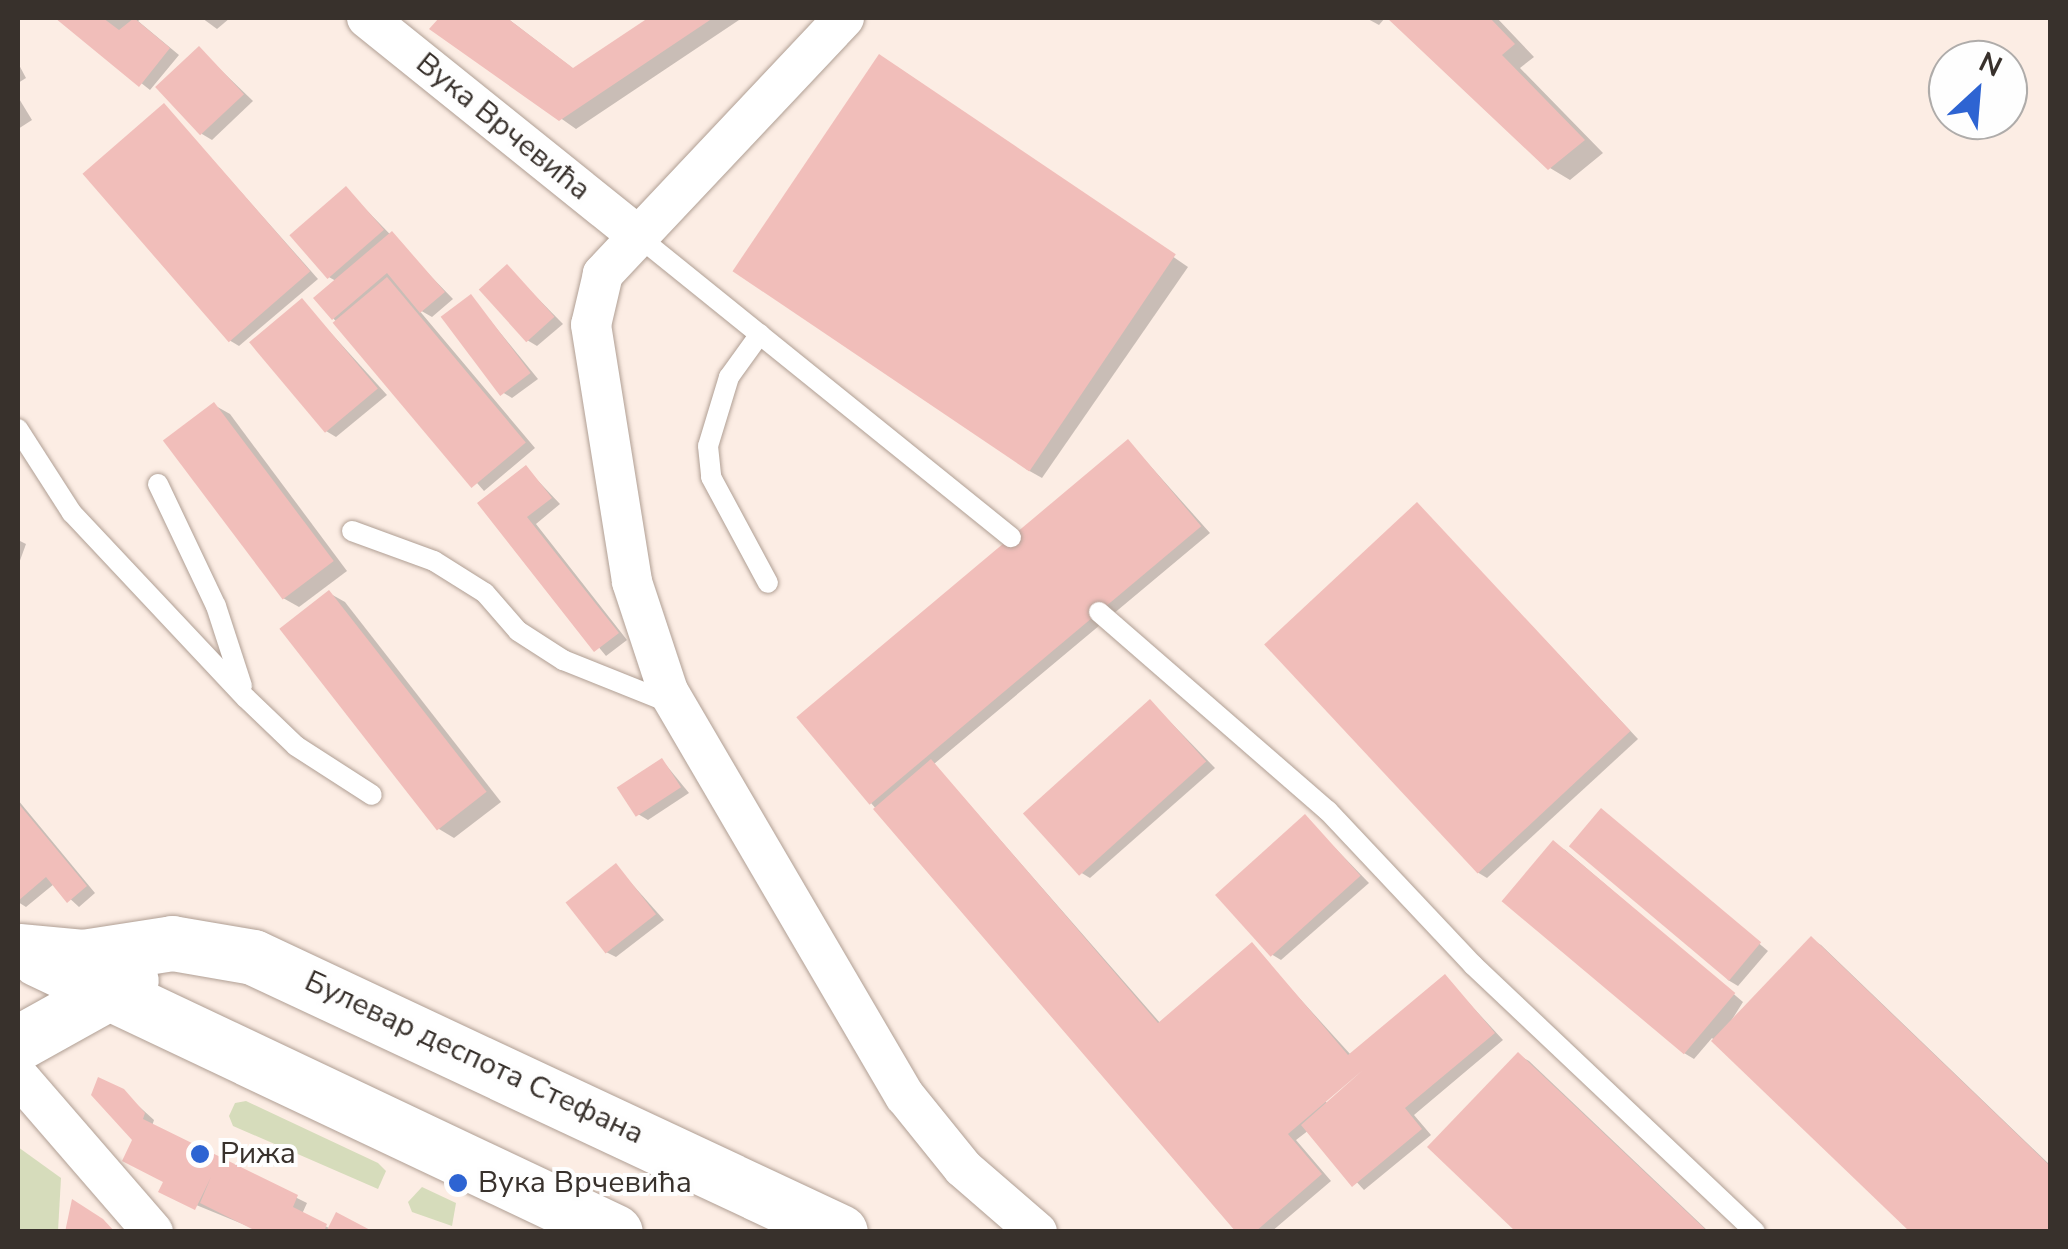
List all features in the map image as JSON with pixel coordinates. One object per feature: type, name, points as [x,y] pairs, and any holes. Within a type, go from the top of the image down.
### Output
[{"type":"main road","name":"Булевар деспота Стефана","points":[[19,950],[83,957],[162,943],[212,948],[281,967],[840,1232]]},
{"type":"main road","points":[[18,1044],[166,962],[212,948]]},
{"type":"main road","name":"Булевар деспота Стефана","points":[[19,950],[615,1232]]},
{"type":"street","name":"Вука Врчевића","points":[[367,18],[639,236]]},
{"type":"street","points":[[844,18],[603,274],[591,325],[632,582],[647,636],[678,708],[905,1096],[963,1168],[1037,1232]]},
{"type":"street","points":[[18,1076],[153,1232]]},
{"type":"lane","points":[[639,236],[1011,537]]},
{"type":"lane","points":[[760,334],[729,377],[708,446],[711,476],[768,582]]},
{"type":"lane","points":[[18,429],[98,544],[246,698],[296,746],[372,795]]},
{"type":"lane","points":[[158,484],[216,606],[246,698]]},
{"type":"lane","points":[[352,531],[434,561],[484,593],[518,632],[563,660],[678,708]]},
{"type":"lane","points":[[1099,612],[1328,812],[1473,965],[1755,1232]]},
{"type":"green space","points":[[246,1101],[378,1163],[386,1171],[378,1189],[233,1126],[229,1116],[235,1103]]},
{"type":"green space","points":[[18,1147],[61,1178],[58,1231],[18,1231]]},
{"type":"green space","points":[[422,1187],[456,1203],[452,1226],[412,1212],[408,1202]]},
{"type":"building","points":[[55,18],[103,18],[119,30],[134,18],[170,48],[139,87]]},
{"type":"building","points":[[439,18],[507,18],[573,68],[648,18],[713,18],[559,121],[429,29]]},
{"type":"building","points":[[1387,18],[1490,18],[1515,44],[1502,55],[1585,140],[1548,170]]},
{"type":"building","points":[[199,46],[244,94],[200,135],[155,87]]},
{"type":"building","points":[[879,54],[1176,254],[1029,471],[732,271]]},
{"type":"building","points":[[164,103],[310,271],[229,342],[82,174]]},
{"type":"building","points":[[346,186],[384,230],[327,279],[289,235]]},
{"type":"building","points":[[392,231],[445,292],[420,313],[387,273],[332,320],[313,298]]},
{"type":"building","points":[[507,264],[555,317],[526,342],[479,289]]},
{"type":"building","points":[[387,277],[526,442],[471,488],[333,323]]},
{"type":"building","points":[[471,294],[531,373],[500,396],[441,317]]},
{"type":"building","points":[[302,298],[378,388],[325,433],[249,342]]},
{"type":"building","points":[[214,402],[334,561],[283,599],[163,441]]},
{"type":"building","points":[[1128,439],[1201,526],[870,805],[796,717]]},
{"type":"building","points":[[526,465],[552,498],[527,517],[619,633],[594,652],[477,503]]},
{"type":"building","points":[[1417,502],[1630,731],[1478,873],[1264,645]]},
{"type":"building","points":[[329,590],[487,792],[437,831],[279,629]]},
{"type":"building","points":[[1150,699],[1206,761],[1079,876],[1023,813]]},
{"type":"building","points":[[662,758],[681,787],[636,817],[617,787]]},
{"type":"building","points":[[931,759],[1158,1023],[1252,942],[1348,1055],[1445,974],[1495,1033],[1405,1108],[1422,1129],[1352,1187],[1301,1125],[1363,1070],[1288,1134],[1322,1174],[1255,1232],[1236,1232],[873,809]]},
{"type":"building","points":[[18,803],[87,886],[67,903],[46,877],[18,901]]},
{"type":"building","points":[[1601,808],[1761,942],[1729,981],[1569,846]]},
{"type":"building","points":[[1305,814],[1361,876],[1271,957],[1215,895]]},
{"type":"building","points":[[1553,840],[1735,993],[1684,1054],[1502,901]]},
{"type":"building","points":[[616,863],[656,914],[606,954],[566,902]]},
{"type":"building","points":[[1811,936],[2050,1166],[2050,1232],[1910,1232],[1711,1041]]},
{"type":"building","points":[[1518,1052],[1708,1232],[1516,1232],[1427,1147]]},
{"type":"building","points":[[98,1077],[124,1089],[145,1113],[143,1119],[298,1195],[293,1207],[327,1224],[324,1232],[258,1232],[200,1203],[211,1177],[195,1210],[158,1192],[163,1182],[122,1161],[132,1140],[91,1095]]},
{"type":"building","points":[[72,1199],[103,1219],[115,1232],[65,1232]]},
{"type":"building","points":[[336,1212],[374,1232],[326,1232]]},
{"type":"place","name":"Рижа","points":[[200,1154]]},
{"type":"place","name":"Вука Врчевића","points":[[458,1183]]}]
